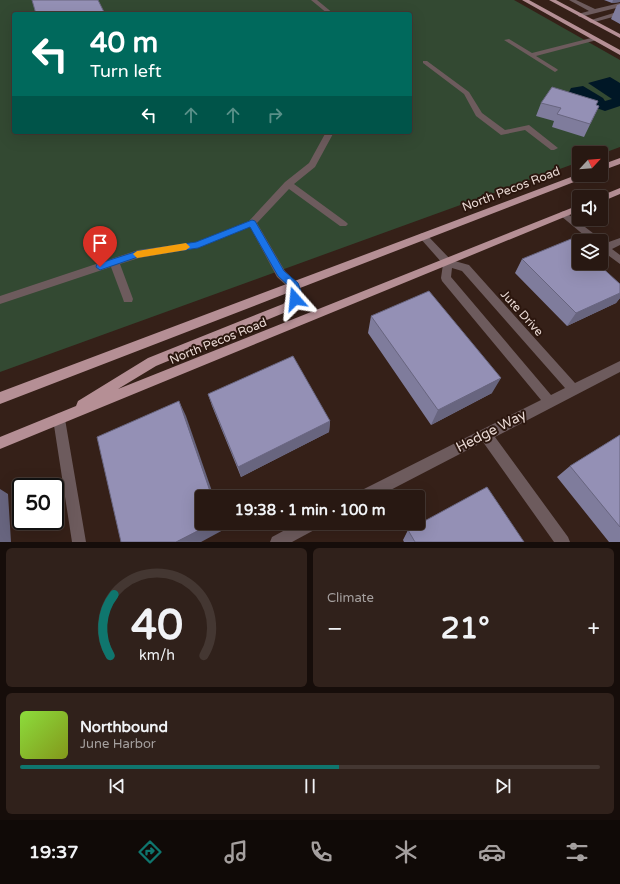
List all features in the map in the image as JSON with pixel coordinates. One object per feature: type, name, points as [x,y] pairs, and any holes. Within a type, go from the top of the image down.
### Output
[{"type":"main road","points":[[525,0],[620,53]]},
{"type":"main road","points":[[552,0],[620,36]]},
{"type":"main road","points":[[595,39],[620,46]]},
{"type":"main road","points":[[608,165],[620,161]]},
{"type":"main road","name":"North Pecos Road","points":[[0,398],[572,180]]},
{"type":"main road","points":[[608,196],[620,191]]},
{"type":"main road","name":"North Pecos Road","points":[[0,443],[448,263],[572,211]]},
{"type":"main road","points":[[59,419],[152,362],[287,307],[295,299],[296,291],[294,286]]},
{"type":"street","points":[[314,0],[329,12]]},
{"type":"street","points":[[572,0],[594,11]]},
{"type":"street","points":[[580,15],[620,5]]},
{"type":"street","points":[[590,21],[620,13]]},
{"type":"street","points":[[531,55],[595,39]]},
{"type":"street","points":[[507,40],[555,70]]},
{"type":"street","points":[[425,62],[467,93],[479,114],[504,133],[526,127],[554,148]]},
{"type":"street","points":[[0,300],[138,254],[198,245],[252,223],[288,184],[312,165],[329,134]]},
{"type":"street","points":[[288,184],[343,224]]},
{"type":"street","points":[[564,214],[588,234]]},
{"type":"street","points":[[252,223],[281,274],[294,286]]},
{"type":"street","name":"Jute Drive","points":[[423,236],[448,263],[465,268],[573,389]]},
{"type":"street","points":[[608,245],[620,241]]},
{"type":"street","points":[[608,250],[620,260]]},
{"type":"street","points":[[114,262],[128,299]]},
{"type":"street","points":[[448,263],[446,278],[549,401]]},
{"type":"street","name":"Hedge Way","points":[[377,490],[620,366]]},
{"type":"street","points":[[59,419],[79,542]]},
{"type":"street","points":[[485,434],[563,542]]},
{"type":"street","points":[[277,542],[300,530]]},
{"type":"green space","points":[[0,0],[514,0],[620,60],[620,147],[608,151],[608,146],[572,146],[572,165],[0,372]]},
{"type":"water","points":[[610,77],[620,83],[620,106],[605,111],[576,101],[568,94],[571,88],[583,86],[603,98],[605,101],[612,99],[588,83]]},
{"type":"building","points":[[32,0],[98,0],[104,12],[35,12]]},
{"type":"building","points":[[552,87],[598,101],[596,105],[599,106],[590,124],[557,114],[561,108],[541,103]]},
{"type":"building","points":[[571,239],[572,270],[605,270],[620,284],[620,293],[576,313],[522,259]]},
{"type":"building","points":[[429,291],[501,378],[438,410],[371,316]]},
{"type":"building","points":[[293,356],[330,421],[238,467],[208,394]]},
{"type":"building","points":[[179,401],[210,490],[195,490],[195,530],[199,530],[176,542],[121,542],[97,437]]},
{"type":"building","points":[[620,435],[620,527],[570,466]]},
{"type":"building","points":[[487,487],[524,542],[415,542],[408,530],[425,530],[425,521]]},
{"type":"slow traffic","points":[[137,254],[186,247]]},
{"type":"route","points":[[100,267],[138,254],[198,245],[252,223],[281,274],[294,286],[296,291],[295,299]]}]
